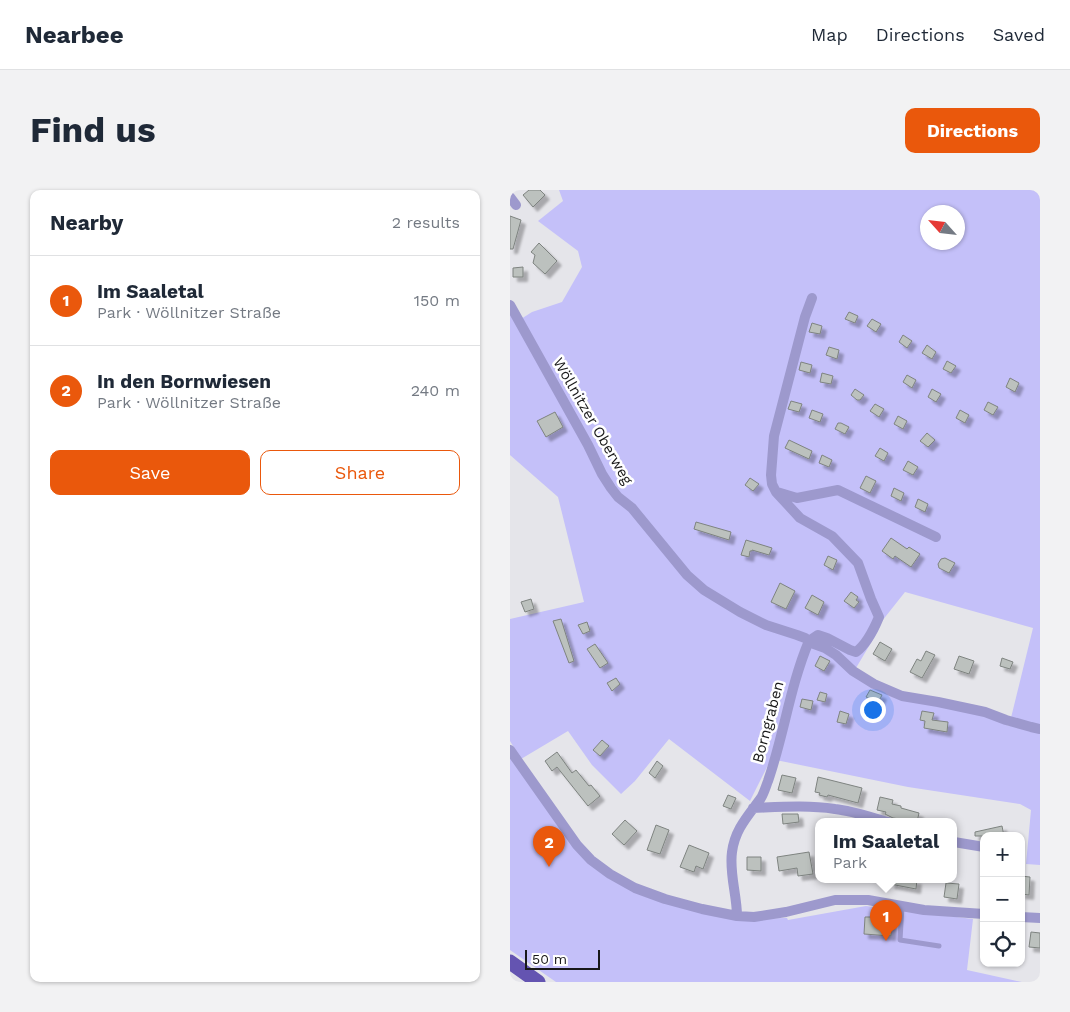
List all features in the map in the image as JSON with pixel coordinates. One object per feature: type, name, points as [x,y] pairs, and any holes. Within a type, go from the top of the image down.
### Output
[{"type":"main road","points":[[510,962],[538,982]]},
{"type":"street","points":[[812,298],[805,317],[774,436],[771,475],[772,484],[776,492],[797,498],[838,490],[936,538]]},
{"type":"street","name":"Wöllnitzer Oberweg","points":[[510,305],[611,488],[618,497],[632,508],[682,569],[704,590],[766,626],[797,635],[836,655],[853,671],[874,684],[902,696],[985,712],[1031,728],[1040,729]]},
{"type":"street","name":"Wöllnitzer Oberweg","points":[[776,492],[800,518],[832,536],[858,562],[879,617],[874,629],[861,649],[856,652],[818,635],[809,641]]},
{"type":"street","name":"Borngraben","points":[[737,916],[737,904],[732,877],[732,852],[737,831],[762,797],[793,686],[809,641]]},
{"type":"street","points":[[510,750],[577,845],[591,860],[610,874],[635,888],[665,899],[702,910],[754,917],[835,900],[868,900],[924,910],[980,914]]},
{"type":"street","points":[[753,808],[834,808],[874,818]]},
{"type":"street","points":[[957,842],[980,846]]},
{"type":"street","points":[[1025,917],[1040,918]]},
{"type":"lane","points":[[902,906],[900,940],[939,946]]},
{"type":"shaded area","points":[[559,190],[1040,190],[1040,865],[1026,864],[1031,810],[1020,804],[908,787],[771,759],[750,801],[669,739],[635,781],[621,794],[592,765],[568,731],[521,759],[510,741],[510,619],[584,602],[558,497],[510,455],[510,300],[521,319],[532,312],[562,302],[582,267],[578,251],[538,221],[563,201]],"holes":[[[905,592],[1033,628],[1009,726],[982,714],[868,684],[853,673],[882,621]]]},
{"type":"shaded area","points":[[510,754],[536,793],[616,881],[734,919],[787,918],[788,920],[866,906],[973,919],[967,970],[1022,982],[556,982],[510,950]]},
{"type":"building","points":[[529,190],[540,190],[545,195],[533,207],[523,195]]},
{"type":"building","points":[[510,216],[521,220],[513,249],[510,249]]},
{"type":"building","points":[[539,243],[557,261],[545,274],[533,263],[535,255],[531,252]]},
{"type":"building","points":[[523,267],[523,277],[513,277],[513,268]]},
{"type":"building","points":[[849,312],[858,316],[855,323],[845,319]]},
{"type":"building","points":[[872,319],[881,324],[876,332],[867,326]]},
{"type":"building","points":[[812,323],[822,326],[820,334],[809,332]]},
{"type":"building","points":[[903,335],[912,341],[907,348],[899,342]]},
{"type":"building","points":[[927,345],[936,352],[932,359],[922,353]]},
{"type":"building","points":[[829,347],[839,350],[837,359],[826,355]]},
{"type":"building","points":[[947,361],[956,366],[951,373],[943,369]]},
{"type":"building","points":[[801,362],[812,365],[810,373],[799,370]]},
{"type":"building","points":[[822,373],[833,376],[831,384],[820,382]]},
{"type":"building","points":[[907,375],[916,380],[912,388],[903,382]]},
{"type":"building","points":[[1010,378],[1019,383],[1015,392],[1006,387]]},
{"type":"building","points":[[855,389],[864,395],[860,400],[851,395]]},
{"type":"building","points":[[932,389],[941,394],[936,402],[928,397]]},
{"type":"building","points":[[791,401],[802,404],[799,412],[788,409]]},
{"type":"building","points":[[988,402],[998,407],[993,415],[984,410]]},
{"type":"building","points":[[875,404],[884,409],[879,417],[870,411]]},
{"type":"building","points":[[812,410],[823,414],[820,422],[809,418]]},
{"type":"building","points":[[960,410],[969,415],[965,423],[956,418]]},
{"type":"building","points":[[555,412],[563,427],[546,437],[537,421]]},
{"type":"building","points":[[898,416],[907,421],[903,429],[894,424]]},
{"type":"building","points":[[838,423],[849,427],[845,434],[835,429]]},
{"type":"building","points":[[927,433],[935,440],[928,447],[920,441]]},
{"type":"building","points":[[789,440],[812,451],[809,459],[785,448]]},
{"type":"building","points":[[880,448],[888,453],[884,461],[875,456]]},
{"type":"building","points":[[822,455],[832,460],[829,467],[819,463]]},
{"type":"building","points":[[908,461],[918,467],[913,475],[903,470]]},
{"type":"building","points":[[866,476],[876,481],[870,493],[860,488]]},
{"type":"building","points":[[750,478],[759,484],[753,491],[745,485]]},
{"type":"building","points":[[894,488],[904,493],[901,501],[891,496]]},
{"type":"building","points":[[918,499],[928,504],[925,512],[915,507]]},
{"type":"building","points":[[696,522],[731,532],[729,540],[694,529]]},
{"type":"building","points":[[891,538],[907,549],[909,547],[920,554],[911,567],[895,556],[893,559],[882,551]]},
{"type":"building","points":[[746,540],[772,548],[769,555],[752,550],[749,557],[741,555]]},
{"type":"building","points":[[828,556],[837,560],[833,570],[824,565]]},
{"type":"building","points":[[945,558],[955,563],[949,573],[939,568],[938,564],[941,559]]},
{"type":"building","points":[[780,583],[795,591],[786,609],[771,602]]},
{"type":"building","points":[[851,592],[858,597],[856,600],[859,602],[854,608],[844,601]]},
{"type":"building","points":[[812,595],[824,602],[818,615],[805,608]]},
{"type":"building","points":[[531,599],[534,609],[525,612],[521,602]]},
{"type":"building","points":[[561,619],[574,661],[569,663],[553,621]]},
{"type":"building","points":[[587,622],[590,631],[583,634],[578,625]]},
{"type":"building","points":[[880,642],[892,649],[885,661],[873,654]]},
{"type":"building","points":[[595,644],[608,663],[600,668],[587,649]]},
{"type":"building","points":[[926,651],[935,655],[922,678],[910,672],[917,659],[921,661]]},
{"type":"building","points":[[820,656],[830,661],[824,671],[815,666]]},
{"type":"building","points":[[959,656],[974,661],[969,674],[954,669]]},
{"type":"building","points":[[1002,658],[1013,662],[1010,669],[1000,666]]},
{"type":"building","points":[[616,678],[620,684],[612,691],[607,683]]},
{"type":"building","points":[[870,690],[882,695],[878,703],[866,697]]},
{"type":"building","points":[[820,692],[827,694],[825,702],[817,700]]},
{"type":"building","points":[[802,699],[813,701],[811,710],[800,707]]},
{"type":"building","points":[[840,711],[849,714],[846,724],[837,722]]},
{"type":"building","points":[[922,711],[934,713],[932,720],[948,722],[947,732],[924,728],[925,721],[920,720]]},
{"type":"building","points":[[602,740],[609,746],[600,756],[593,750]]},
{"type":"building","points":[[557,752],[572,773],[576,770],[600,796],[588,806],[557,767],[552,771],[545,761]]},
{"type":"building","points":[[657,761],[663,766],[655,778],[649,773]]},
{"type":"building","points":[[782,775],[796,778],[792,793],[778,790]]},
{"type":"building","points":[[818,777],[862,788],[858,803],[828,795],[827,797],[819,795],[820,793],[815,792]]},
{"type":"building","points":[[728,795],[736,798],[731,809],[723,806]]},
{"type":"building","points":[[880,797],[893,800],[892,804],[901,806],[901,808],[919,813],[918,818],[893,818],[885,814],[886,812],[877,810]]},
{"type":"building","points":[[782,814],[798,814],[799,822],[783,824]]},
{"type":"building","points":[[625,820],[637,831],[624,845],[612,834]]},
{"type":"building","points":[[656,825],[669,830],[660,854],[647,850]]},
{"type":"building","points":[[1002,826],[1003,832],[980,832],[980,836],[975,836],[975,832]]},
{"type":"building","points":[[689,845],[709,853],[703,869],[696,866],[694,872],[680,867]]},
{"type":"building","points":[[809,852],[813,874],[798,876],[797,868],[779,871],[777,857]]},
{"type":"building","points":[[747,857],[761,857],[761,871],[747,870]]},
{"type":"building","points":[[1025,876],[1030,877],[1029,895],[1025,894]]},
{"type":"building","points":[[890,883],[917,883],[916,889]]},
{"type":"building","points":[[946,883],[959,884],[957,899],[944,897]]},
{"type":"building","points":[[865,917],[892,917],[891,936],[864,934]]},
{"type":"building","points":[[1031,932],[1040,933],[1040,948],[1029,947]]},
{"type":"place","name":"In den Bornwiesen","points":[[549,867]]},
{"type":"place","name":"Im Saaletal","points":[[886,941]]}]
